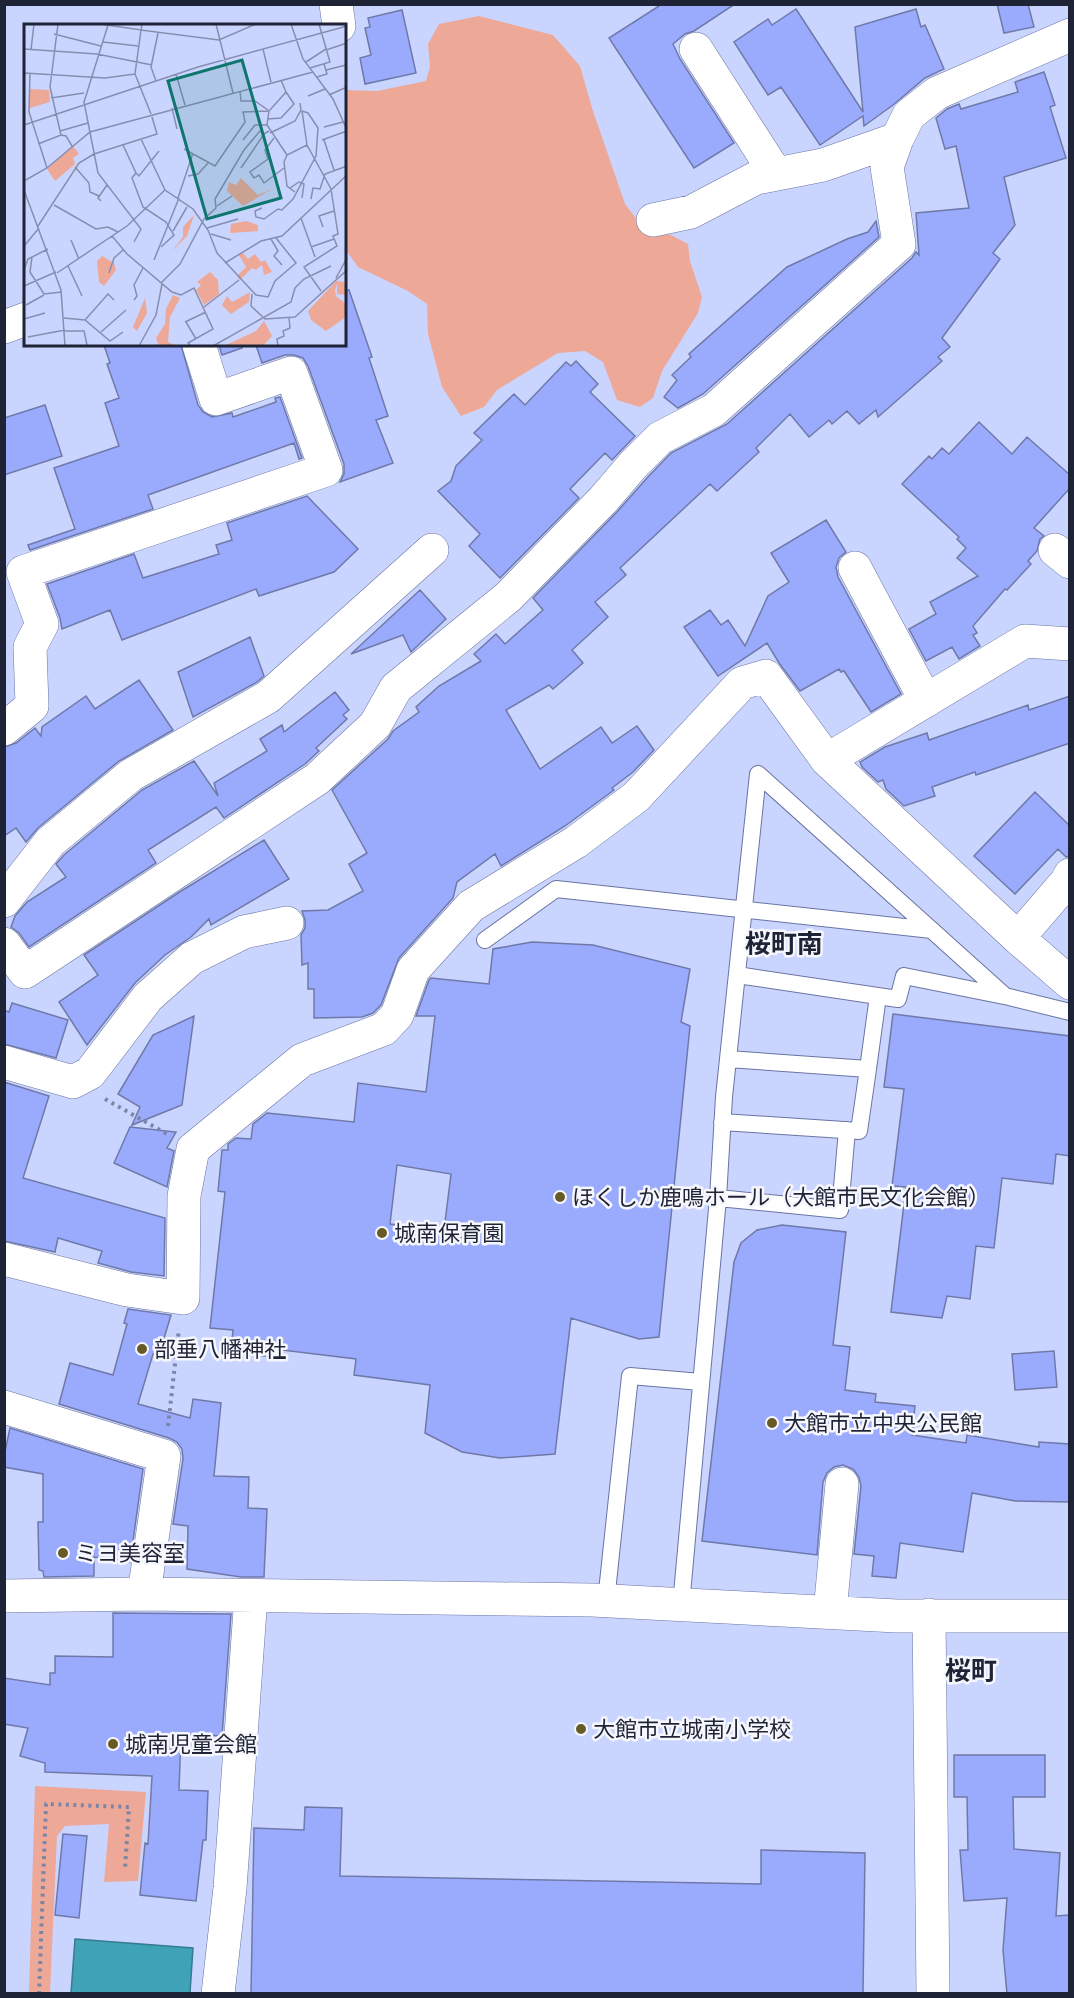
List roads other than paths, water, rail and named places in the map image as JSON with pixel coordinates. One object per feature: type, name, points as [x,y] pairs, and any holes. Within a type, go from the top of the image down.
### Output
[{"type":"street","points":[[336,4],[339,24]]},
{"type":"street","points":[[4,944],[25,972],[317,779],[375,725],[396,688],[508,597],[660,438],[714,410],[899,244],[887,167],[909,115],[937,93],[1070,35]]},
{"type":"street","points":[[696,49],[776,174]]},
{"type":"street","points":[[653,220],[691,213],[756,178],[823,165],[897,139]]},
{"type":"street","points":[[4,327],[24,320]]},
{"type":"street","points":[[4,729],[32,706],[30,647],[42,624],[23,572],[326,470],[291,373],[216,399],[199,346]]},
{"type":"street","points":[[4,902],[50,842],[86,812],[131,775],[268,697],[432,550]]},
{"type":"street","points":[[855,568],[926,701]]},
{"type":"street","points":[[827,760],[1025,641],[1070,644]]},
{"type":"street","points":[[4,1259],[127,1290],[183,1298],[184,1196],[193,1149],[302,1060],[384,1029],[397,1016],[412,970],[471,906],[576,842],[636,797],[742,683],[766,676],[827,760],[1018,938],[1070,983]]},
{"type":"street","points":[[1018,938],[1070,876]]},
{"type":"street","points":[[4,1062],[73,1082],[90,1073],[148,997],[192,958],[244,932],[287,923]]},
{"type":"street","points":[[4,1407],[164,1456],[144,1594]]},
{"type":"street","points":[[831,1612],[842,1484]]},
{"type":"street","points":[[4,1596],[144,1594],[606,1601],[831,1612],[1070,1616]]},
{"type":"street","points":[[218,1994],[230,1888],[251,1596]]},
{"type":"street","points":[[929,1615],[933,1994]]},
{"type":"lane","points":[[681,1605],[718,1198],[722,1122],[758,774],[1005,996]]},
{"type":"lane","points":[[485,939],[556,889],[932,930]]},
{"type":"lane","points":[[737,975],[898,999],[904,976],[1005,996],[1070,1012]]},
{"type":"lane","points":[[722,1122],[859,1131],[878,996]]},
{"type":"lane","points":[[728,1059],[867,1069]]},
{"type":"lane","points":[[718,1198],[840,1209],[847,1130]]},
{"type":"lane","points":[[606,1601],[630,1376],[701,1382]]},
{"type":"place","name":"ほくしか鹿鳴ホール（大館市民文化会館）","points":[[560,1197]]},
{"type":"place","name":"城南保育園","points":[[382,1233]]},
{"type":"place","name":"部垂八幡神社","points":[[142,1349]]},
{"type":"place","name":"大館市立中央公民館","points":[[772,1423]]},
{"type":"place","name":"ミヨ美容室","points":[[63,1553]]},
{"type":"place","name":"大館市立城南小学校","points":[[581,1729]]},
{"type":"place","name":"城南児童会館","points":[[113,1744]]},
{"type":"district","name":"桜町南","points":[[784,944]]},
{"type":"district","name":"桜町","points":[[971,1671]]}]
